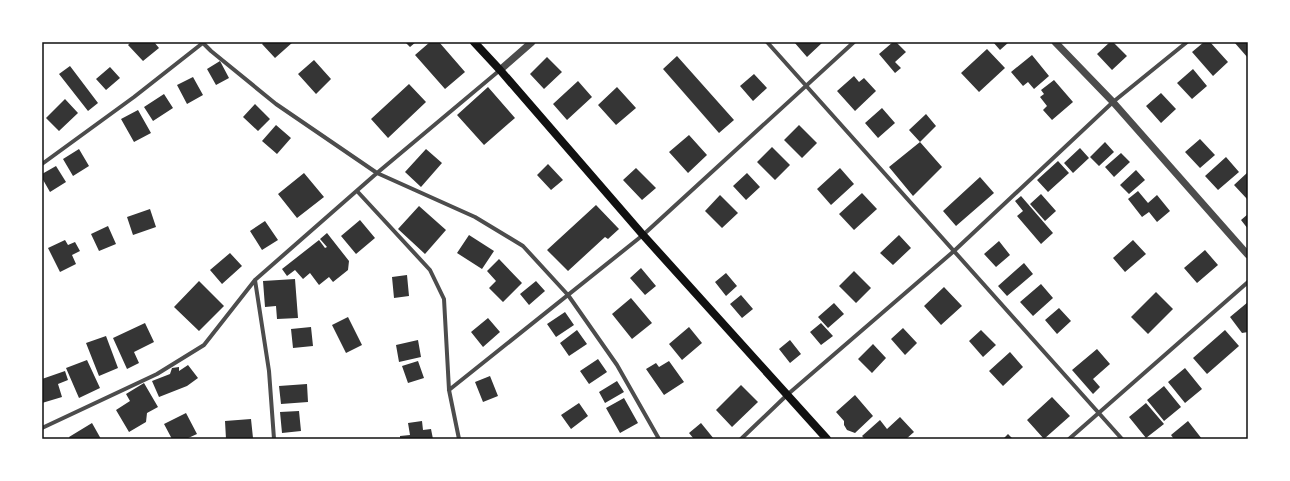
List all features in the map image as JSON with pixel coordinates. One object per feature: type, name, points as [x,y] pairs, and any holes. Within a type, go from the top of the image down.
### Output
[{"type":"main road","points":[[474,42],[643,235],[827,439]]},
{"type":"street","points":[[42,164],[134,97],[203,42],[211,51],[276,104],[377,173],[474,217],[523,246],[568,295],[617,366],[659,439]]},
{"type":"street","points":[[42,428],[157,374],[204,345],[255,280],[377,173],[532,42]]},
{"type":"street","points":[[767,42],[1122,439]]},
{"type":"street","points":[[449,390],[643,235],[854,42]]},
{"type":"street","points":[[1055,42],[1113,102],[1248,255]]},
{"type":"street","points":[[741,439],[788,395],[954,251],[1113,102],[1187,42]]},
{"type":"street","points":[[357,191],[430,270],[444,299],[449,390],[459,439]]},
{"type":"street","points":[[255,280],[269,371],[274,439]]},
{"type":"street","points":[[1069,439],[1248,282]]},
{"type":"building","points":[[131,42],[154,42],[159,48],[143,61],[128,45]]},
{"type":"building","points":[[264,42],[293,42],[275,58],[262,44]]},
{"type":"building","points":[[405,42],[416,42],[410,47]]},
{"type":"building","points":[[430,42],[439,42],[465,72],[445,89],[415,55]]},
{"type":"building","points":[[794,42],[823,42],[807,57]]},
{"type":"building","points":[[893,42],[896,42],[906,52],[895,62],[901,68],[895,73],[879,54]]},
{"type":"building","points":[[993,42],[1009,42],[1000,50]]},
{"type":"building","points":[[1110,42],[1113,42],[1127,56],[1112,70],[1097,54]]},
{"type":"building","points":[[1204,42],[1210,42],[1228,62],[1213,76],[1192,52]]},
{"type":"building","points":[[1234,42],[1248,42],[1248,58]]},
{"type":"building","points":[[987,49],[1005,68],[979,92],[961,73]]},
{"type":"building","points":[[1032,55],[1049,76],[1034,89],[1028,82],[1023,86],[1011,72]]},
{"type":"building","points":[[677,56],[734,120],[719,133],[663,69]]},
{"type":"building","points":[[547,57],[562,72],[544,89],[530,74]]},
{"type":"building","points":[[314,60],[331,79],[316,94],[298,74]]},
{"type":"building","points":[[220,61],[229,78],[216,85],[207,69]]},
{"type":"building","points":[[70,66],[98,103],[88,111],[59,74]]},
{"type":"building","points":[[110,67],[120,78],[106,90],[96,79]]},
{"type":"building","points":[[1193,69],[1207,86],[1192,99],[1177,83]]},
{"type":"building","points":[[754,74],[767,88],[753,101],[740,86]]},
{"type":"building","points":[[854,76],[859,82],[864,78],[876,91],[855,111],[837,91]]},
{"type":"building","points":[[193,77],[203,95],[187,104],[177,85]]},
{"type":"building","points":[[1054,80],[1073,102],[1052,120],[1043,110],[1047,106],[1040,97],[1044,94],[1041,90]]},
{"type":"building","points":[[578,81],[592,97],[567,120],[553,104]]},
{"type":"building","points":[[409,84],[426,102],[388,138],[371,119]]},
{"type":"building","points":[[488,87],[515,118],[484,145],[457,115]]},
{"type":"building","points":[[617,87],[636,108],[616,125],[598,105]]},
{"type":"building","points":[[1161,93],[1176,109],[1161,123],[1146,106]]},
{"type":"building","points":[[164,94],[173,108],[153,121],[144,107]]},
{"type":"building","points":[[65,99],[78,113],[59,131],[46,118]]},
{"type":"building","points":[[255,104],[270,119],[258,131],[243,117]]},
{"type":"building","points":[[882,108],[895,123],[878,138],[865,123]]},
{"type":"building","points":[[138,110],[151,133],[134,142],[121,119]]},
{"type":"building","points":[[926,114],[936,126],[920,142],[909,130]]},
{"type":"building","points":[[276,125],[291,138],[277,154],[262,141]]},
{"type":"building","points":[[799,125],[817,143],[802,158],[784,140]]},
{"type":"building","points":[[689,135],[707,155],[688,173],[669,152]]},
{"type":"building","points":[[1200,139],[1215,155],[1200,168],[1185,152]]},
{"type":"building","points":[[920,142],[942,167],[913,196],[889,167]]},
{"type":"building","points":[[1105,142],[1114,152],[1099,166],[1090,157]]},
{"type":"building","points":[[772,147],[790,165],[775,180],[757,162]]},
{"type":"building","points":[[1080,148],[1089,158],[1073,173],[1064,163]]},
{"type":"building","points":[[79,149],[89,166],[73,176],[63,159]]},
{"type":"building","points":[[426,149],[442,163],[421,187],[405,172]]},
{"type":"building","points":[[1121,153],[1130,162],[1114,177],[1105,167]]},
{"type":"building","points":[[1226,157],[1239,172],[1218,190],[1205,176]]},
{"type":"building","points":[[1058,161],[1069,173],[1048,192],[1037,180]]},
{"type":"building","points":[[548,164],[563,180],[551,190],[537,175]]},
{"type":"building","points":[[56,166],[66,182],[50,192],[42,178],[42,174]]},
{"type":"building","points":[[636,168],[656,188],[642,200],[623,180]]},
{"type":"building","points":[[840,168],[854,184],[831,205],[817,189]]},
{"type":"building","points":[[1136,170],[1145,180],[1129,194],[1120,185]]},
{"type":"building","points":[[1248,172],[1248,198],[1247,199],[1234,185]]},
{"type":"building","points":[[304,173],[324,197],[297,218],[278,194]]},
{"type":"building","points":[[747,173],[760,187],[746,200],[733,186]]},
{"type":"building","points":[[980,177],[994,193],[956,226],[943,211]]},
{"type":"building","points":[[1138,191],[1148,203],[1157,195],[1170,211],[1157,222],[1149,212],[1142,217],[1128,199]]},
{"type":"building","points":[[862,193],[877,209],[854,230],[839,214]]},
{"type":"building","points":[[1041,194],[1056,211],[1045,221],[1030,204]]},
{"type":"building","points":[[720,195],[738,213],[722,228],[705,211]]},
{"type":"building","points":[[1021,196],[1053,233],[1041,244],[1017,216],[1023,211],[1015,201]]},
{"type":"building","points":[[596,205],[619,229],[608,239],[605,237],[568,271],[547,250]]},
{"type":"building","points":[[419,206],[446,230],[425,254],[398,229]]},
{"type":"building","points":[[150,209],[156,227],[133,235],[127,217]]},
{"type":"building","points":[[1248,214],[1248,229],[1241,220]]},
{"type":"building","points":[[360,220],[375,238],[356,254],[341,236]]},
{"type":"building","points":[[265,221],[278,240],[262,250],[250,231]]},
{"type":"building","points":[[108,226],[116,244],[99,251],[91,234]]},
{"type":"building","points":[[327,233],[349,261],[348,270],[333,282],[329,277],[319,285],[310,273],[303,279],[295,270],[287,276],[282,269],[319,240],[325,248],[327,247],[320,239]]},
{"type":"building","points":[[469,235],[494,251],[482,269],[457,253]]},
{"type":"building","points":[[899,235],[911,248],[893,265],[880,253]]},
{"type":"building","points":[[65,240],[68,245],[75,242],[80,251],[72,255],[76,264],[60,272],[48,248]]},
{"type":"building","points":[[1133,240],[1146,254],[1125,272],[1113,258]]},
{"type":"building","points":[[999,241],[1010,255],[996,267],[984,254]]},
{"type":"building","points":[[1205,250],[1218,265],[1197,283],[1184,268]]},
{"type":"building","points":[[230,253],[242,266],[222,284],[210,270]]},
{"type":"building","points":[[499,259],[522,283],[503,302],[489,288],[496,281],[487,271]]},
{"type":"building","points":[[1024,263],[1033,274],[1007,296],[998,286]]},
{"type":"building","points":[[641,268],[656,286],[645,295],[630,278]]},
{"type":"building","points":[[854,271],[871,288],[856,303],[839,286]]},
{"type":"building","points":[[726,273],[737,286],[726,296],[715,282]]},
{"type":"building","points":[[407,275],[409,296],[394,298],[392,277]]},
{"type":"building","points":[[295,279],[298,318],[277,319],[276,306],[265,307],[263,281]]},
{"type":"building","points":[[199,281],[224,306],[199,331],[174,307]]},
{"type":"building","points":[[536,281],[545,291],[529,305],[520,294]]},
{"type":"building","points":[[1041,284],[1053,298],[1033,316],[1020,302]]},
{"type":"building","points":[[944,287],[962,306],[941,325],[924,306]]},
{"type":"building","points":[[1156,292],[1173,309],[1148,334],[1131,317]]},
{"type":"building","points":[[741,295],[753,309],[742,318],[730,304]]},
{"type":"building","points":[[631,298],[652,323],[632,339],[612,314]]},
{"type":"building","points":[[1248,302],[1248,332],[1242,333],[1230,317]]},
{"type":"building","points":[[834,303],[844,314],[828,328],[818,317]]},
{"type":"building","points":[[1059,308],[1071,321],[1057,334],[1045,320]]},
{"type":"building","points":[[565,312],[574,325],[556,337],[547,324]]},
{"type":"building","points":[[348,317],[362,345],[346,353],[332,325]]},
{"type":"building","points":[[488,318],[500,332],[483,347],[471,332]]},
{"type":"building","points":[[145,323],[154,342],[134,352],[139,363],[127,369],[113,338]]},
{"type":"building","points":[[821,323],[833,336],[821,345],[810,332]]},
{"type":"building","points":[[311,327],[313,346],[293,348],[291,329]]},
{"type":"building","points":[[689,327],[702,343],[682,360],[669,344]]},
{"type":"building","points":[[903,328],[917,343],[905,355],[891,339]]},
{"type":"building","points":[[577,330],[587,344],[569,356],[560,343]]},
{"type":"building","points":[[981,330],[996,345],[983,357],[969,341]]},
{"type":"building","points":[[1225,330],[1239,346],[1207,374],[1193,358]]},
{"type":"building","points":[[106,336],[118,368],[99,376],[86,343]]},
{"type":"building","points":[[418,340],[421,357],[399,362],[396,345]]},
{"type":"building","points":[[790,340],[801,354],[790,363],[779,349]]},
{"type":"building","points":[[873,344],[886,358],[872,373],[858,359]]},
{"type":"building","points":[[1097,349],[1110,364],[1093,379],[1100,387],[1093,394],[1072,370]]},
{"type":"building","points":[[1010,352],[1023,367],[1003,386],[989,371]]},
{"type":"building","points":[[598,359],[607,372],[589,384],[580,371]]},
{"type":"building","points":[[87,360],[100,388],[79,398],[66,368]]},
{"type":"building","points":[[418,361],[424,378],[408,383],[402,366]]},
{"type":"building","points":[[669,361],[684,382],[664,395],[646,369],[656,363],[659,367]]},
{"type":"building","points":[[188,365],[198,378],[187,386],[159,397],[152,381],[170,374],[172,368],[179,367],[179,371]]},
{"type":"building","points":[[1185,368],[1202,389],[1185,403],[1168,382]]},
{"type":"building","points":[[65,371],[68,380],[58,384],[62,397],[42,403],[42,379]]},
{"type":"building","points":[[490,376],[498,396],[483,402],[475,382]]},
{"type":"building","points":[[617,381],[624,392],[605,403],[599,392]]},
{"type":"building","points":[[144,383],[158,407],[147,413],[146,422],[129,432],[116,410],[130,401],[126,394]]},
{"type":"building","points":[[307,384],[308,402],[281,404],[279,386]]},
{"type":"building","points":[[741,385],[758,402],[732,427],[716,410]]},
{"type":"building","points":[[1164,386],[1181,407],[1164,421],[1147,400]]},
{"type":"building","points":[[855,395],[873,416],[855,433],[847,430],[844,425],[844,421],[836,412]]},
{"type":"building","points":[[1052,397],[1070,416],[1044,439],[1027,420]]},
{"type":"building","points":[[624,398],[638,423],[620,433],[606,408]]},
{"type":"building","points":[[579,403],[588,416],[571,429],[561,415]]},
{"type":"building","points":[[1146,403],[1164,424],[1146,438],[1129,417]]},
{"type":"building","points":[[299,411],[301,431],[282,433],[280,412]]},
{"type":"building","points":[[186,413],[197,434],[186,439],[172,439],[164,424]]},
{"type":"building","points":[[900,417],[914,432],[906,439],[865,439],[862,436],[880,420],[887,429]]},
{"type":"building","points":[[251,419],[253,438],[226,439],[225,421]]},
{"type":"building","points":[[422,421],[423,430],[431,429],[433,439],[400,439],[400,436],[410,435],[408,423]]},
{"type":"building","points":[[1188,421],[1202,439],[1174,439],[1171,435]]},
{"type":"building","points":[[92,423],[101,439],[70,439],[69,437]]},
{"type":"building","points":[[701,423],[714,439],[694,439],[689,433]]},
{"type":"building","points":[[1008,434],[1013,439],[1003,439]]}]
